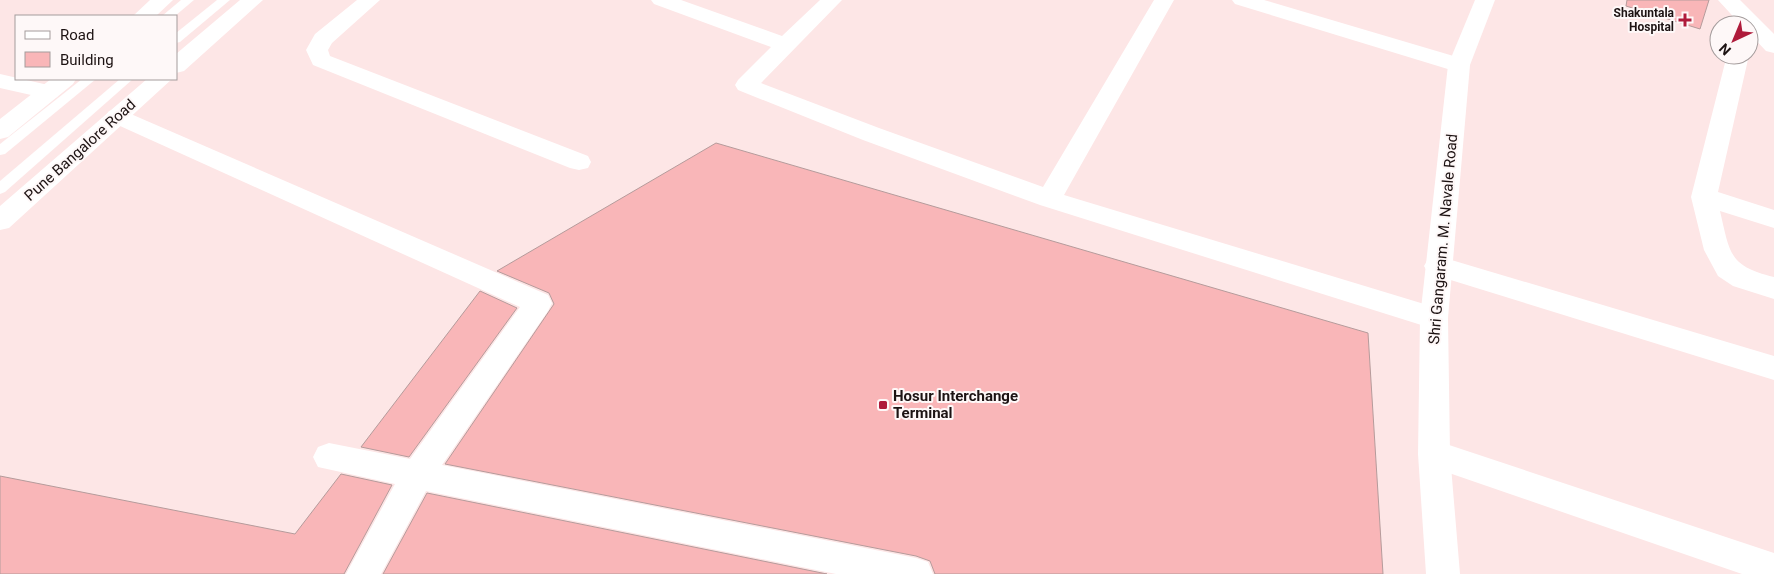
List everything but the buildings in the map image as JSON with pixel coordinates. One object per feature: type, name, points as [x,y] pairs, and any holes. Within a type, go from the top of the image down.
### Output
[{"type":"street","points":[[144,15],[163,0]]},
{"type":"street","points":[[178,64],[253,0]]},
{"type":"street","points":[[370,0],[323,39],[317,50],[321,60],[579,162]]},
{"type":"street","points":[[661,0],[786,45]]},
{"type":"street","points":[[832,0],[746,85],[1049,200],[1434,318]]},
{"type":"street","points":[[1049,200],[1164,0]]},
{"type":"street","points":[[1242,0],[1459,65]]},
{"type":"street","name":"Shri Gangaram. M. Navale Road","points":[[1443,574],[1434,454],[1434,318],[1459,65],[1485,0]]},
{"type":"street","points":[[1728,0],[1740,15]]},
{"type":"street","points":[[1759,33],[1774,46]]},
{"type":"street","points":[[1736,65],[1704,197],[1722,262],[1731,273],[1744,280],[1774,288]]},
{"type":"street","name":"Pune Bangalore Road","points":[[0,222],[117,116],[161,80]]},
{"type":"street","points":[[0,81],[57,85]]},
{"type":"street","points":[[0,131],[57,85]]},
{"type":"street","points":[[117,116],[538,304],[418,474],[363,574]]},
{"type":"street","points":[[1704,197],[1774,219]]},
{"type":"street","points":[[1438,266],[1774,368]]},
{"type":"street","points":[[1434,454],[1774,569]]},
{"type":"street","points":[[329,457],[916,574]]},
{"type":"lane","points":[[169,15],[188,0]]},
{"type":"lane","points":[[178,37],[224,0]]},
{"type":"lane","points":[[0,151],[89,80]]},
{"type":"lane","points":[[0,189],[127,80]]},
{"type":"place","name":"Shakuntala Hospital","points":[[1685,20]]},
{"type":"place","name":"Hosur Interchange Terminal","points":[[883,405]]}]
